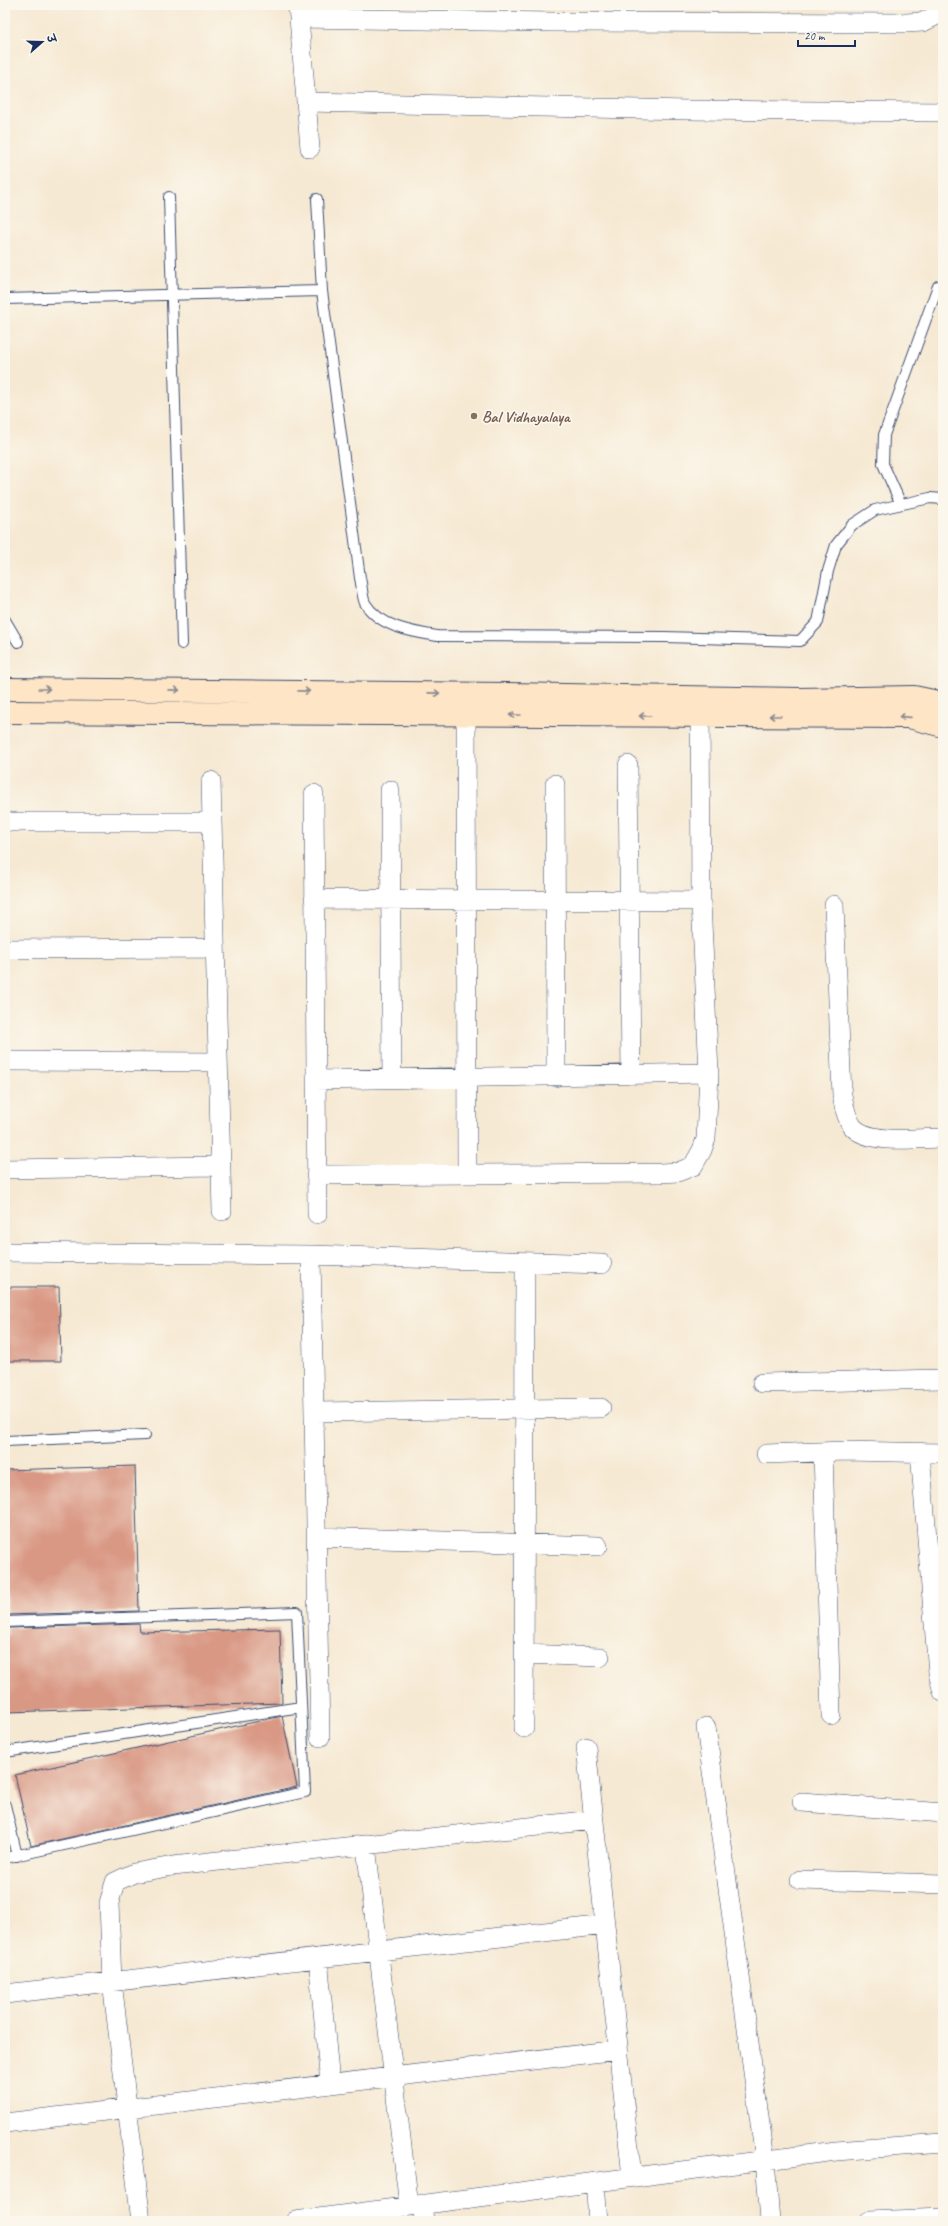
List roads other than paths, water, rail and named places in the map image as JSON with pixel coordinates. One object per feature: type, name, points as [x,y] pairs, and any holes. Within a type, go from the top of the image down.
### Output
[{"type":"street","points":[[310,148],[299,12],[559,22],[906,23],[924,22],[936,15],[940,5]]},
{"type":"street","points":[[306,102],[688,110],[943,112]]},
{"type":"street","points":[[5,689],[466,693],[700,707],[909,717],[943,726]]},
{"type":"street","points":[[466,693],[467,1173]]},
{"type":"street","points":[[5,712],[466,715],[700,707],[799,699],[914,697],[943,703]]},
{"type":"street","points":[[316,1175],[661,1173],[678,1172],[693,1166],[702,1150],[706,1138],[709,1074],[701,901],[700,707]]},
{"type":"street","points":[[628,765],[631,1075]]},
{"type":"street","points":[[211,781],[222,1211]]},
{"type":"street","points":[[555,784],[556,1076]]},
{"type":"street","points":[[390,790],[392,1079]]},
{"type":"street","points":[[314,794],[317,1214]]},
{"type":"street","points":[[5,822],[212,822]]},
{"type":"street","points":[[314,899],[701,901]]},
{"type":"street","points":[[834,905],[842,1095],[845,1112],[854,1127],[868,1136],[883,1140],[943,1138]]},
{"type":"street","points":[[5,949],[215,948]]},
{"type":"street","points":[[5,1061],[218,1062]]},
{"type":"street","points":[[316,1080],[709,1074]]},
{"type":"street","points":[[5,1169],[220,1166]]},
{"type":"street","points":[[5,1252],[311,1255],[602,1264]]},
{"type":"street","points":[[311,1255],[320,1737]]},
{"type":"street","points":[[524,1728],[525,1262]]},
{"type":"street","points":[[762,1383],[943,1379]]},
{"type":"street","points":[[314,1412],[602,1408]]},
{"type":"street","points":[[823,1452],[831,1715]]},
{"type":"street","points":[[766,1454],[823,1452],[943,1453]]},
{"type":"street","points":[[920,1452],[938,1673],[943,1692]]},
{"type":"street","points":[[316,1537],[524,1542],[598,1546]]},
{"type":"street","points":[[524,1654],[600,1658]]},
{"type":"street","points":[[706,1728],[765,2160],[770,2221]]},
{"type":"street","points":[[586,1747],[632,2177]]},
{"type":"street","points":[[802,1802],[943,1813]]},
{"type":"street","points":[[141,2221],[112,1982],[109,1902],[115,1882],[134,1873],[173,1866],[593,1820]]},
{"type":"street","points":[[366,1846],[393,2077],[418,2210]]},
{"type":"street","points":[[800,1880],[943,1884]]},
{"type":"street","points":[[5,1994],[605,1925]]},
{"type":"street","points":[[318,1958],[330,2084]]},
{"type":"street","points":[[5,2123],[618,2050]]},
{"type":"street","points":[[295,2221],[418,2210],[594,2182],[836,2151],[943,2143]]},
{"type":"street","points":[[594,2182],[598,2221]]},
{"type":"street","points":[[870,2221],[943,2218]]},
{"type":"lane","points":[[169,197],[182,644]]},
{"type":"lane","points":[[317,199],[322,290],[360,578],[365,603],[379,618],[406,631],[437,636],[665,637],[800,642],[818,622],[828,571],[836,545],[852,525],[875,510],[930,498],[943,499]]},
{"type":"lane","points":[[901,504],[883,464],[884,435],[938,286]]},
{"type":"lane","points":[[5,299],[322,290]]},
{"type":"lane","points":[[5,620],[18,642]]},
{"type":"lane","points":[[5,1441],[145,1435]]},
{"type":"lane","points":[[5,1622],[297,1612],[304,1792],[5,1858]]},
{"type":"lane","points":[[5,1752],[301,1707]]},
{"type":"lane","points":[[5,1805],[17,1856]]},
{"type":"place","name":"Bal Vidhayalaya","points":[[474,416]]}]
